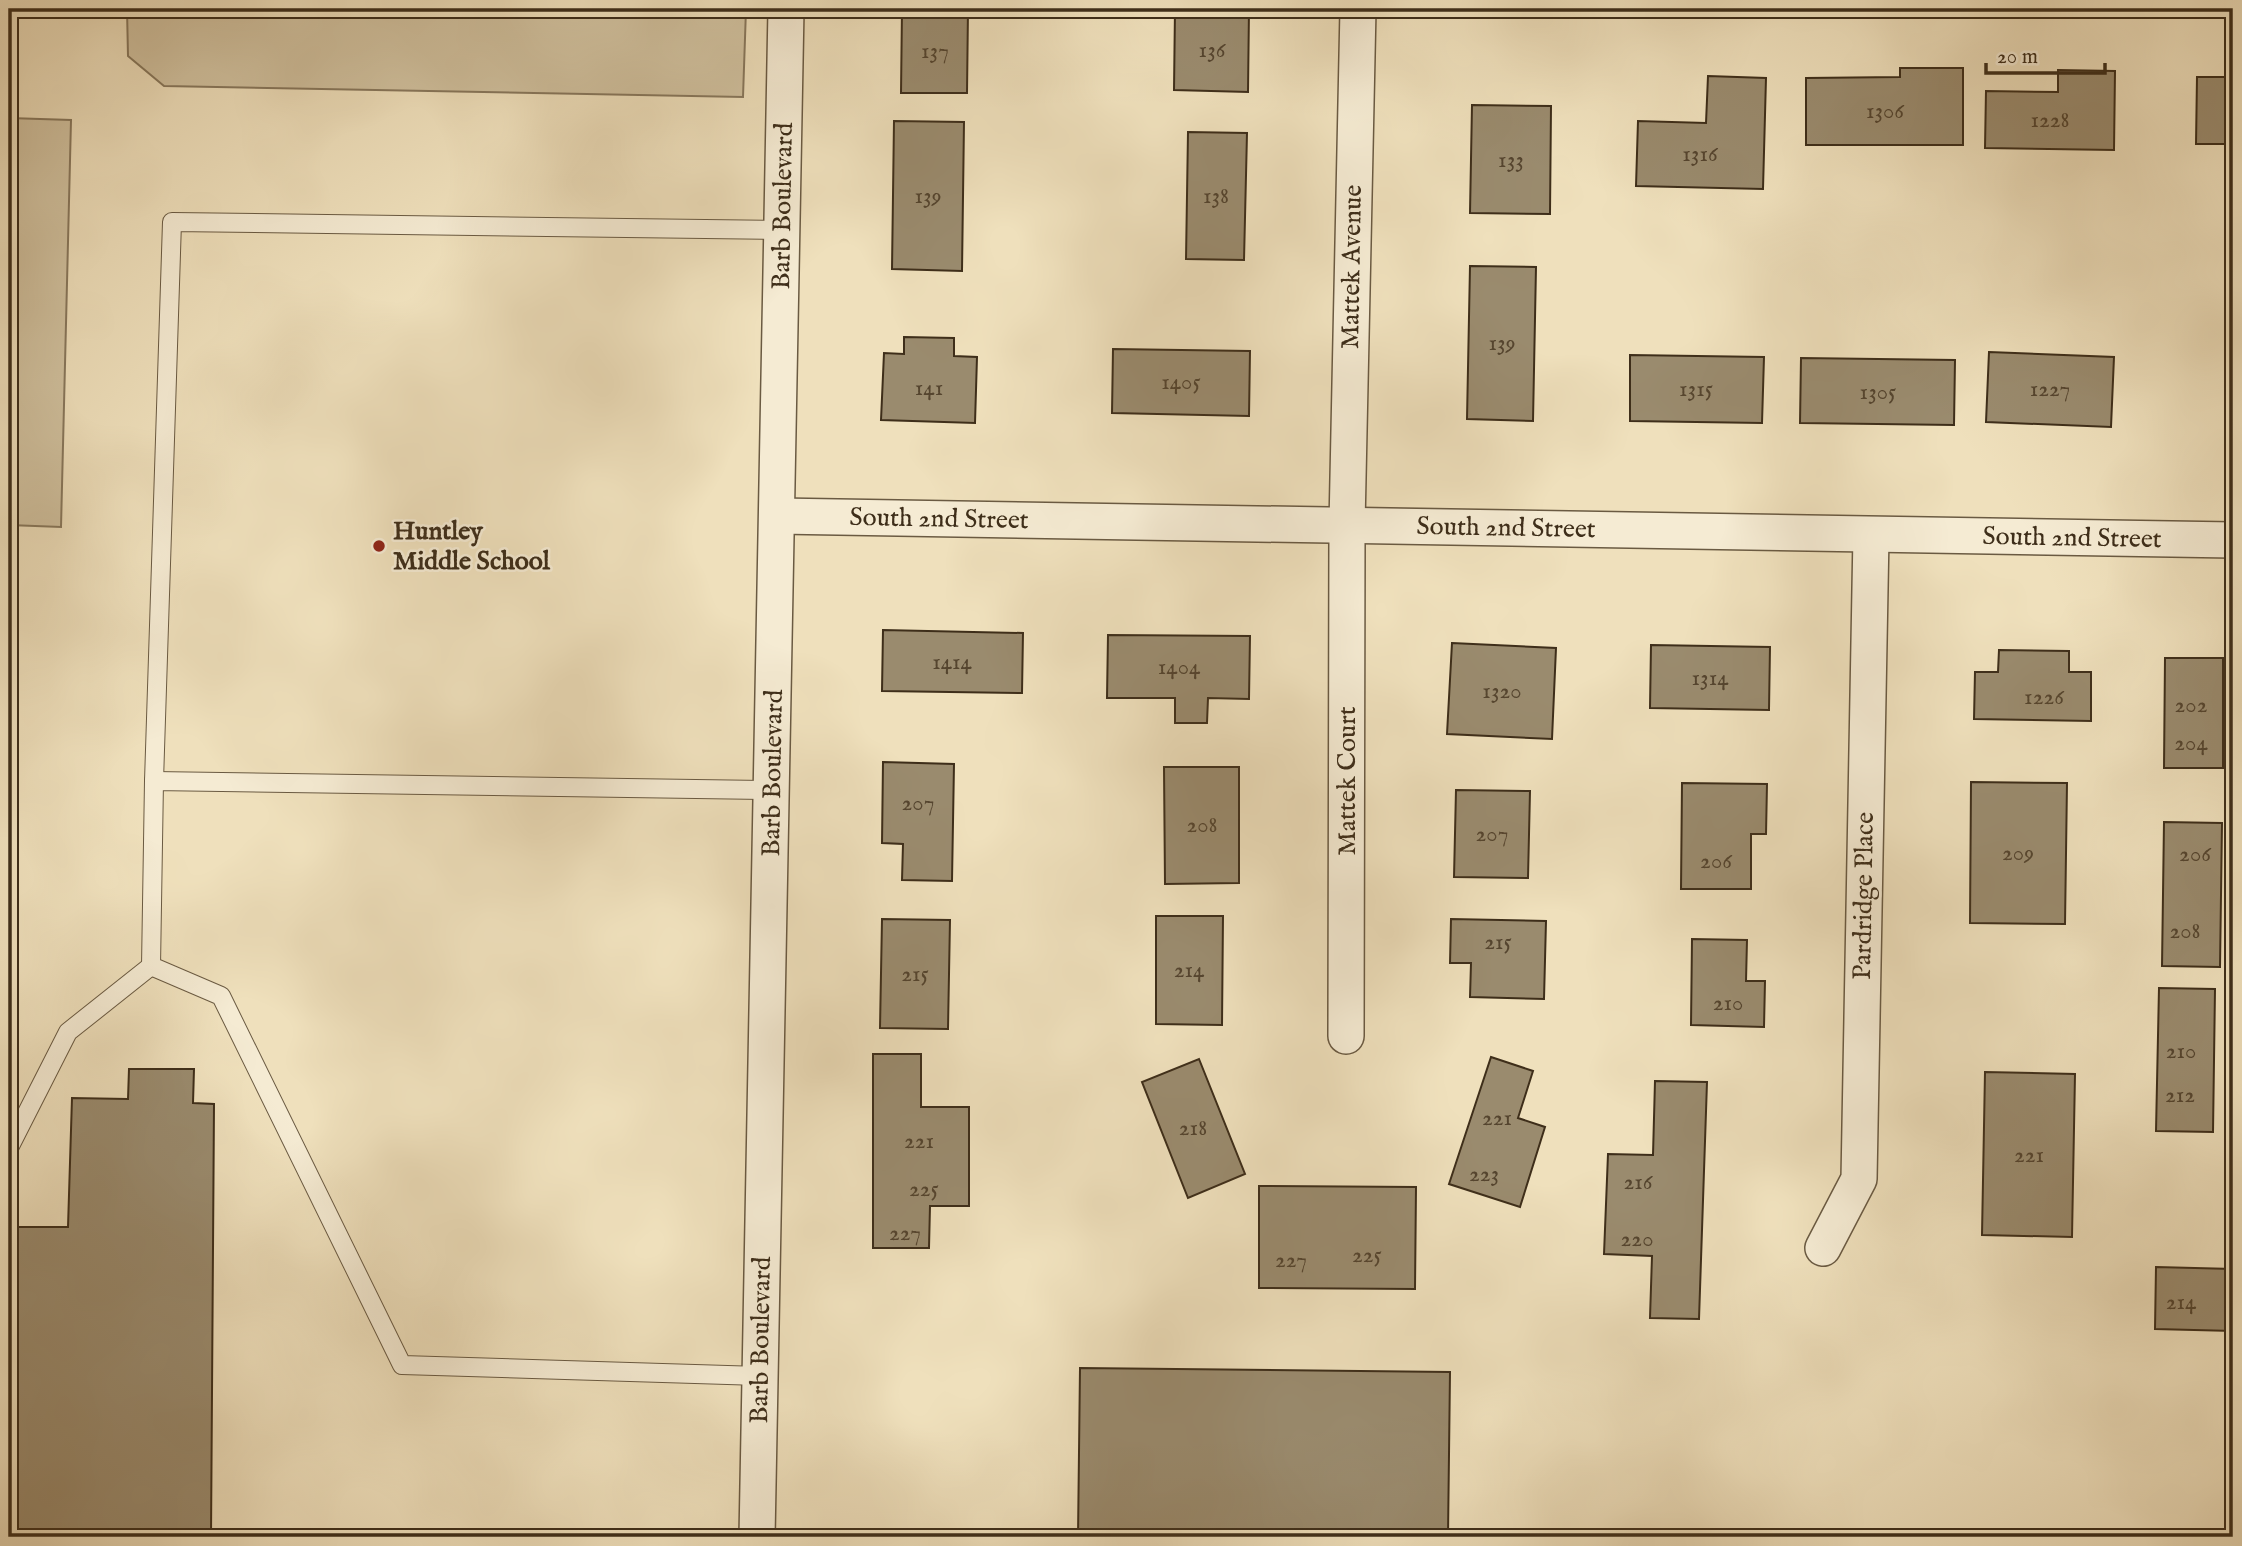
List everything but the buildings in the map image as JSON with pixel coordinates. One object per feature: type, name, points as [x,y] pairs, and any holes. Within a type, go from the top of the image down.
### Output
[{"type":"street","name":"Barb Boulevard","points":[[757,1537],[786,9]]},
{"type":"street","name":"Mattek Avenue","points":[[1347,525],[1358,9]]},
{"type":"street","name":"South 2nd Street","points":[[778,516],[2233,540]]},
{"type":"street","name":"Mattek Court","points":[[1346,1036],[1347,525]]},
{"type":"street","name":"Pardridge Place","points":[[1823,1248],[1859,1179],[1871,536]]},
{"type":"lane","points":[[151,967],[154,781],[172,222],[783,230]]},
{"type":"lane","points":[[154,781],[772,790]]},
{"type":"lane","points":[[151,967],[221,996],[402,1365],[760,1376]]},
{"type":"lane","points":[[9,1148],[68,1032],[151,967]]},
{"type":"shaded area","points":[[127,9],[746,9],[743,97],[164,86],[128,56]]},
{"type":"shaded area","points":[[9,118],[71,120],[61,527],[9,525]]},
{"type":"place","name":"Huntley Middle School","points":[[379,546]]}]
